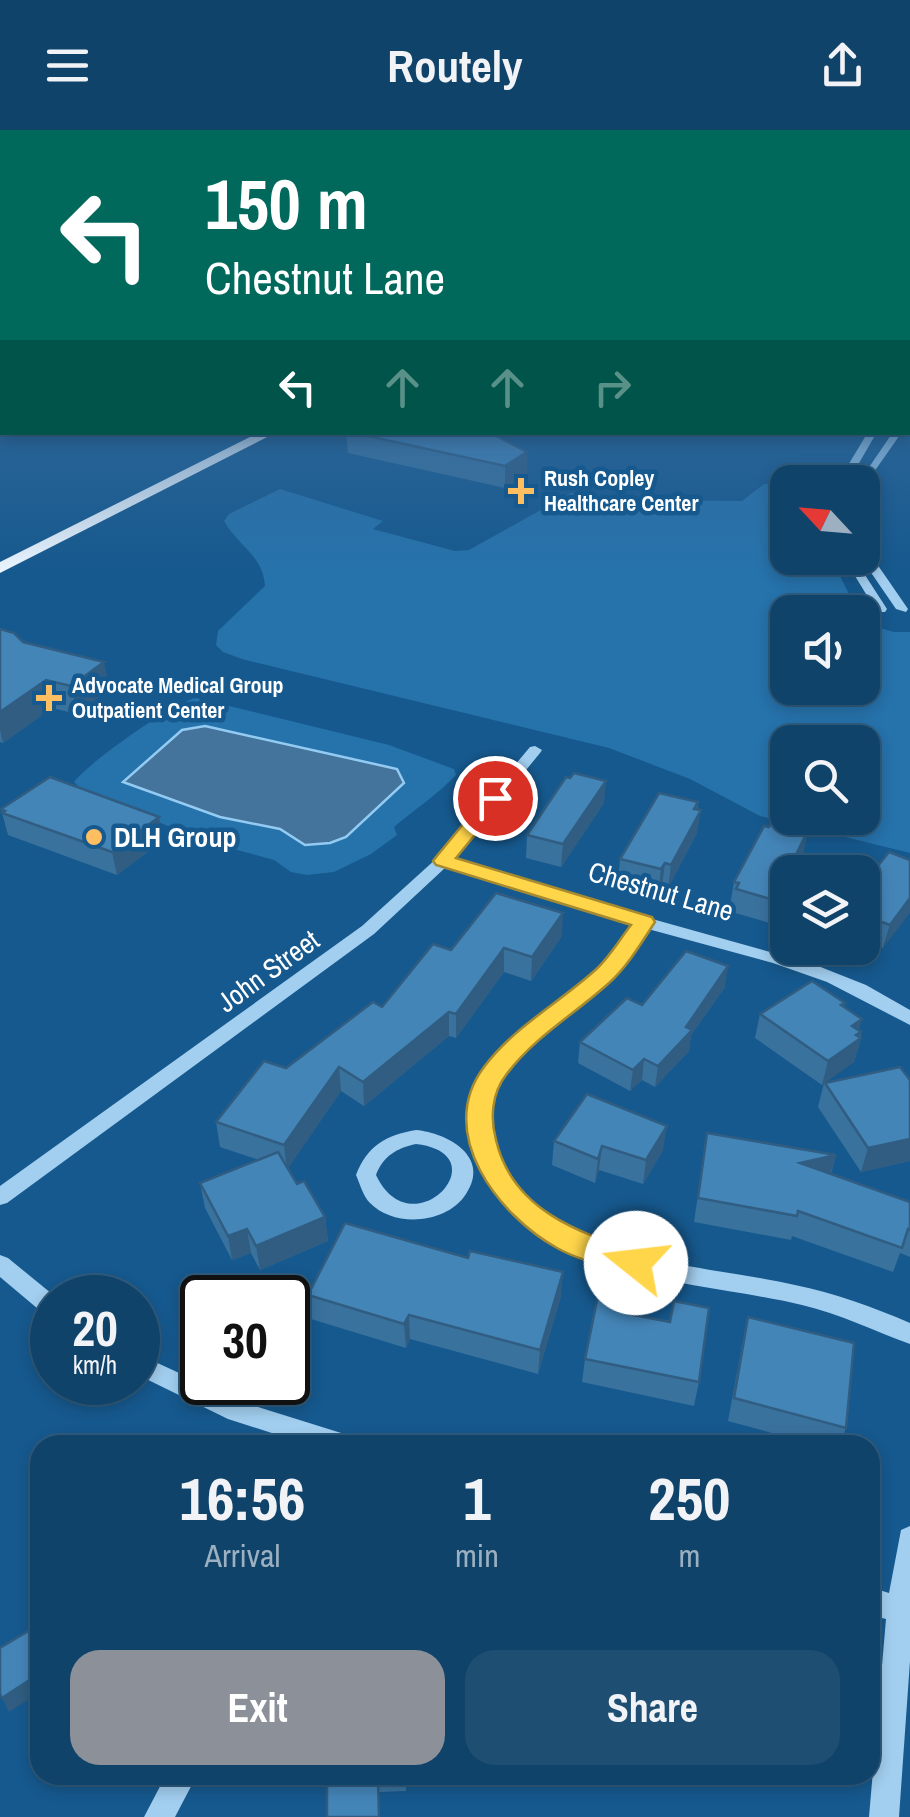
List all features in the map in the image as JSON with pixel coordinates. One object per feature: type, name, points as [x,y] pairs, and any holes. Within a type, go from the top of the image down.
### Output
[{"type":"main road","points":[[0,568],[265,435]]},
{"type":"street","points":[[853,465],[871,435]]},
{"type":"street","points":[[876,465],[896,435]]},
{"type":"street","points":[[860,575],[881,608]]},
{"type":"street","points":[[879,575],[902,609]]},
{"type":"street","name":"John Street","points":[[0,1198],[368,930],[444,861],[534,750]]},
{"type":"street","name":"Chestnut Lane","points":[[444,861],[644,922],[822,970],[910,1019]]},
{"type":"street","points":[[644,922],[605,975],[522,1040],[492,1074],[480,1104],[480,1130],[486,1157],[502,1186],[530,1217],[587,1249],[636,1263],[817,1299],[910,1334]]},
{"type":"street","points":[[416,1137],[442,1142],[461,1162],[462,1182],[456,1194],[444,1204],[419,1212],[402,1211],[377,1198],[366,1175],[370,1162],[385,1146],[416,1137]]},
{"type":"street","points":[[461,1162],[486,1157]]},
{"type":"street","points":[[0,1264],[30,1289]]},
{"type":"street","points":[[160,1374],[237,1411],[309,1435]]},
{"type":"street","points":[[884,1817],[910,1539]]},
{"type":"street","points":[[880,1604],[905,1612]]},
{"type":"street","points":[[159,1817],[177,1785]]},
{"type":"shaded area","points":[[770,484],[770,575],[840,575],[850,595],[770,595],[770,705],[880,705],[880,628],[910,632],[910,853],[837,835],[880,835],[880,725],[770,725],[770,818],[690,779],[609,748],[242,659],[216,645],[218,631],[265,586],[255,558],[224,521],[229,514],[280,489],[383,521],[373,529],[455,551],[469,550],[571,493],[641,500],[742,501]]},
{"type":"shaded area","points":[[196,698],[389,745],[454,769],[456,775],[394,827],[397,835],[371,854],[334,872],[307,875],[87,795],[74,782],[132,734]],"holes":[[[205,726],[397,769],[404,783],[346,837],[305,845],[280,829],[220,817],[147,792]]]},
{"type":"shaded area","points":[[205,726],[397,769],[404,783],[346,837],[305,845],[280,829],[220,817],[123,782],[182,730]]},
{"type":"building","points":[[363,435],[495,435],[527,452],[505,466]]},
{"type":"building","points":[[0,629],[14,633],[23,642],[104,662],[71,686],[46,680],[0,712]]},
{"type":"building","points":[[574,773],[606,781],[563,844],[527,835],[566,777]]},
{"type":"building","points":[[50,777],[159,817],[112,852],[2,813],[5,811],[1,809]]},
{"type":"building","points":[[659,793],[698,802],[694,809],[701,810],[671,865],[665,863],[661,869],[620,859]]},
{"type":"building","points":[[764,826],[769,827],[770,835],[806,835],[796,855],[770,855],[770,899],[736,889],[739,883],[734,882]]},
{"type":"building","points":[[889,852],[910,860],[910,898],[890,925],[880,925],[880,863]]},
{"type":"building","points":[[496,893],[563,913],[532,957],[504,948],[456,1014],[449,1012],[363,1082],[339,1067],[284,1145],[216,1122],[264,1061],[286,1068],[373,1002],[382,1007],[433,944],[451,950]]},
{"type":"building","points":[[686,951],[728,966],[686,1027],[692,1030],[658,1066],[644,1059],[633,1070],[580,1042],[627,998],[642,1005]]},
{"type":"building","points":[[812,981],[862,1019],[852,1026],[861,1032],[856,1035],[861,1038],[828,1061],[760,1014]]},
{"type":"building","points":[[900,1067],[910,1080],[910,1139],[868,1148],[825,1083]]},
{"type":"building","points":[[587,1094],[667,1126],[646,1160],[602,1146],[598,1159],[554,1141]]},
{"type":"building","points":[[707,1133],[836,1155],[800,1163],[910,1202],[910,1230],[902,1248],[798,1211],[797,1216],[698,1198]]},
{"type":"building","points":[[278,1152],[297,1184],[304,1181],[325,1217],[256,1246],[247,1229],[228,1236],[200,1183]]},
{"type":"building","points":[[345,1223],[468,1258],[470,1251],[563,1272],[540,1350],[409,1315],[404,1324],[310,1296]]},
{"type":"building","points":[[600,1286],[632,1292],[628,1314],[670,1322],[674,1301],[709,1308],[699,1382],[585,1359]]},
{"type":"building","points":[[748,1317],[854,1343],[846,1428],[734,1398]]},
{"type":"building","points":[[30,1630],[30,1680],[2,1698],[0,1694],[0,1648]]},
{"type":"building","points":[[327,1785],[378,1785],[379,1817],[327,1817]]},
{"type":"place","name":"Rush Copley Healthcare Center","points":[[521,491]]},
{"type":"place","name":"Advocate Medical Group Outpatient Center","points":[[49,698]]},
{"type":"place","name":"DLH Group","points":[[94,837]]},
{"type":"route","points":[[495,798],[444,861],[644,922],[605,975],[500,1062],[480,1104],[486,1157],[502,1186],[530,1217],[570,1242],[636,1263]]}]
